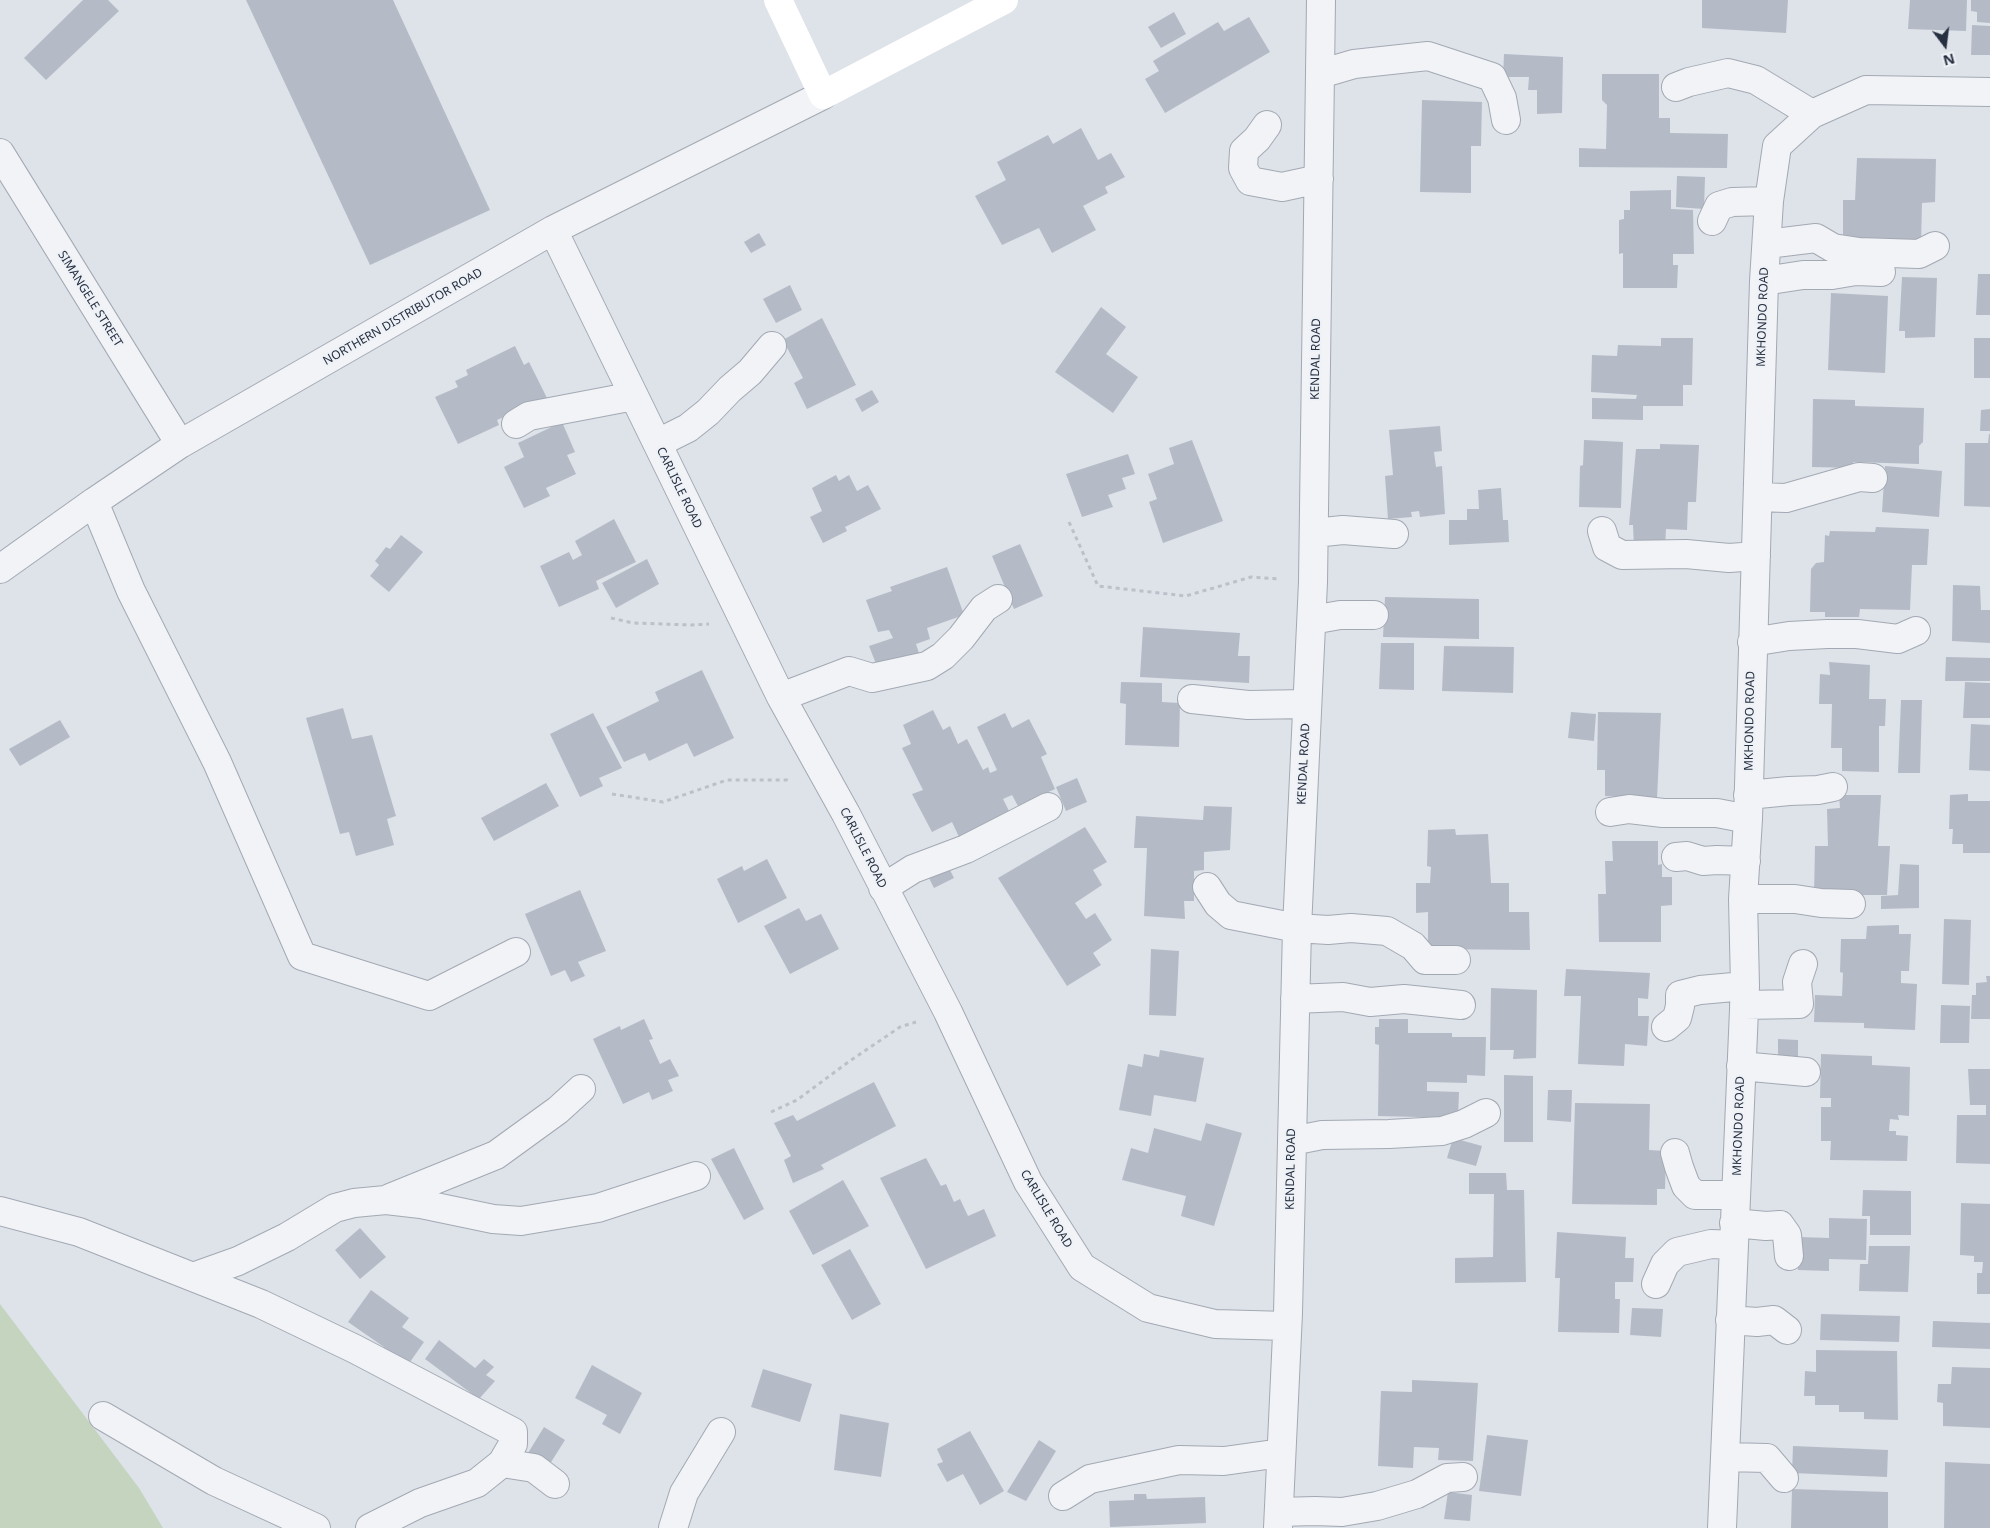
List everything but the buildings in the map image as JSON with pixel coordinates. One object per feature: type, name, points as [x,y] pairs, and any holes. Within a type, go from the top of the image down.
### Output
[{"type":"main road","points":[[778,0],[823,95],[1004,0]]},
{"type":"street","name":"KENDAL ROAD","points":[[1278,1520],[1287,1326],[1297,928],[1314,582],[1321,0]]},
{"type":"street","points":[[1320,74],[1354,64],[1428,56],[1492,77],[1502,98],[1506,120]]},
{"type":"street","points":[[1676,87],[1728,73],[1756,80],[1812,114]]},
{"type":"street","name":"MKHONDO ROAD","points":[[1722,1528],[1744,996],[1743,899],[1748,807],[1764,281],[1769,201],[1777,146],[1812,114],[1866,90],[1990,92]]},
{"type":"street","name":"NORTHERN DISTRIBUTOR ROAD","points":[[0,568],[180,444],[553,230],[823,95]]},
{"type":"street","points":[[1266,125],[1257,139],[1244,151],[1243,168],[1250,182],[1282,187],[1319,179]]},
{"type":"street","name":"SIMANGELE STREET","points":[[0,153],[180,444]]},
{"type":"street","points":[[1712,221],[1719,206],[1732,202],[1769,201]]},
{"type":"street","name":"CARLISLE ROAD","points":[[553,230],[781,697],[846,814],[948,1012],[1028,1182],[1082,1267],[1148,1308],[1214,1324],[1287,1326]]},
{"type":"street","points":[[1767,244],[1816,238],[1833,248],[1859,252],[1919,254],[1935,246]]},
{"type":"street","points":[[1764,281],[1803,275],[1832,275],[1856,271],[1881,272]]},
{"type":"street","points":[[658,443],[688,428],[708,412],[750,372],[772,346]]},
{"type":"street","points":[[516,424],[529,416],[634,396]]},
{"type":"street","points":[[1758,498],[1786,498],[1859,477],[1873,478]]},
{"type":"street","points":[[94,502],[131,591],[217,762],[302,956],[429,996],[516,952]]},
{"type":"street","points":[[1314,533],[1343,530],[1394,534]]},
{"type":"street","points":[[1602,531],[1607,548],[1622,555],[1686,554],[1729,558],[1756,556]]},
{"type":"street","points":[[781,697],[849,671],[872,678],[927,666],[943,656],[961,638],[984,608],[998,599]]},
{"type":"street","points":[[1312,620],[1340,615],[1374,615]]},
{"type":"street","points":[[1752,642],[1789,636],[1827,634],[1857,634],[1898,639],[1916,631]]},
{"type":"street","points":[[1192,699],[1248,705],[1307,704]]},
{"type":"street","points":[[1610,812],[1629,809],[1663,813],[1717,813],[1748,807],[1789,791],[1818,790],[1833,787]]},
{"type":"street","points":[[883,888],[913,869],[966,849],[1048,807]]},
{"type":"street","points":[[1676,857],[1686,856],[1702,862],[1746,860]]},
{"type":"street","points":[[1207,887],[1218,904],[1231,915],[1297,928],[1328,930],[1351,928],[1388,932],[1413,946],[1425,960],[1456,960]]},
{"type":"street","points":[[1743,899],[1795,898],[1821,904],[1851,904]]},
{"type":"street","points":[[1666,1027],[1677,1018],[1680,995],[1700,990],[1799,1004],[1797,982],[1803,964]]},
{"type":"street","points":[[1295,1000],[1343,997],[1370,1002],[1404,999],[1461,1005]]},
{"type":"street","points":[[1741,1066],[1806,1072]]},
{"type":"street","points":[[386,1200],[496,1155],[558,1110],[581,1089]]},
{"type":"street","points":[[1292,1141],[1322,1135],[1442,1131],[1464,1124],[1486,1113]]},
{"type":"street","points":[[1675,1153],[1686,1186],[1695,1195],[1736,1195]]},
{"type":"street","points":[[193,1277],[238,1261],[287,1237],[335,1208],[354,1203],[386,1200],[421,1204],[493,1219],[521,1221],[598,1208],[696,1176]]},
{"type":"street","points":[[0,1211],[79,1232],[261,1304],[355,1349],[513,1432],[513,1444],[502,1463],[477,1483],[420,1503],[370,1528]]},
{"type":"street","points":[[1656,1284],[1665,1264],[1677,1252],[1711,1244],[1734,1234],[1766,1226],[1780,1225],[1787,1235],[1789,1256]]},
{"type":"street","points":[[1730,1320],[1757,1322],[1774,1320],[1787,1330]]},
{"type":"street","points":[[103,1416],[214,1481],[316,1528]]},
{"type":"street","points":[[673,1528],[684,1493],[721,1432]]},
{"type":"street","points":[[1063,1496],[1090,1479],[1179,1460],[1224,1461],[1281,1453]]},
{"type":"street","points":[[1725,1457],[1767,1458],[1784,1478]]},
{"type":"street","points":[[502,1463],[534,1468],[555,1484]]},
{"type":"street","points":[[1278,1520],[1315,1511],[1342,1512],[1376,1506],[1416,1494],[1447,1478],[1463,1477]]},
{"type":"path","points":[[1070,522],[1098,586],[1186,596],[1251,577],[1314,582]]},
{"type":"path","points":[[610,618],[633,623],[692,625],[745,621]]},
{"type":"path","points":[[612,794],[663,802],[727,780],[787,780],[795,784]]},
{"type":"path","points":[[771,1112],[797,1100],[900,1027],[948,1012]]},
{"type":"green space","points":[[0,1304],[139,1488],[163,1528],[0,1528]]}]
